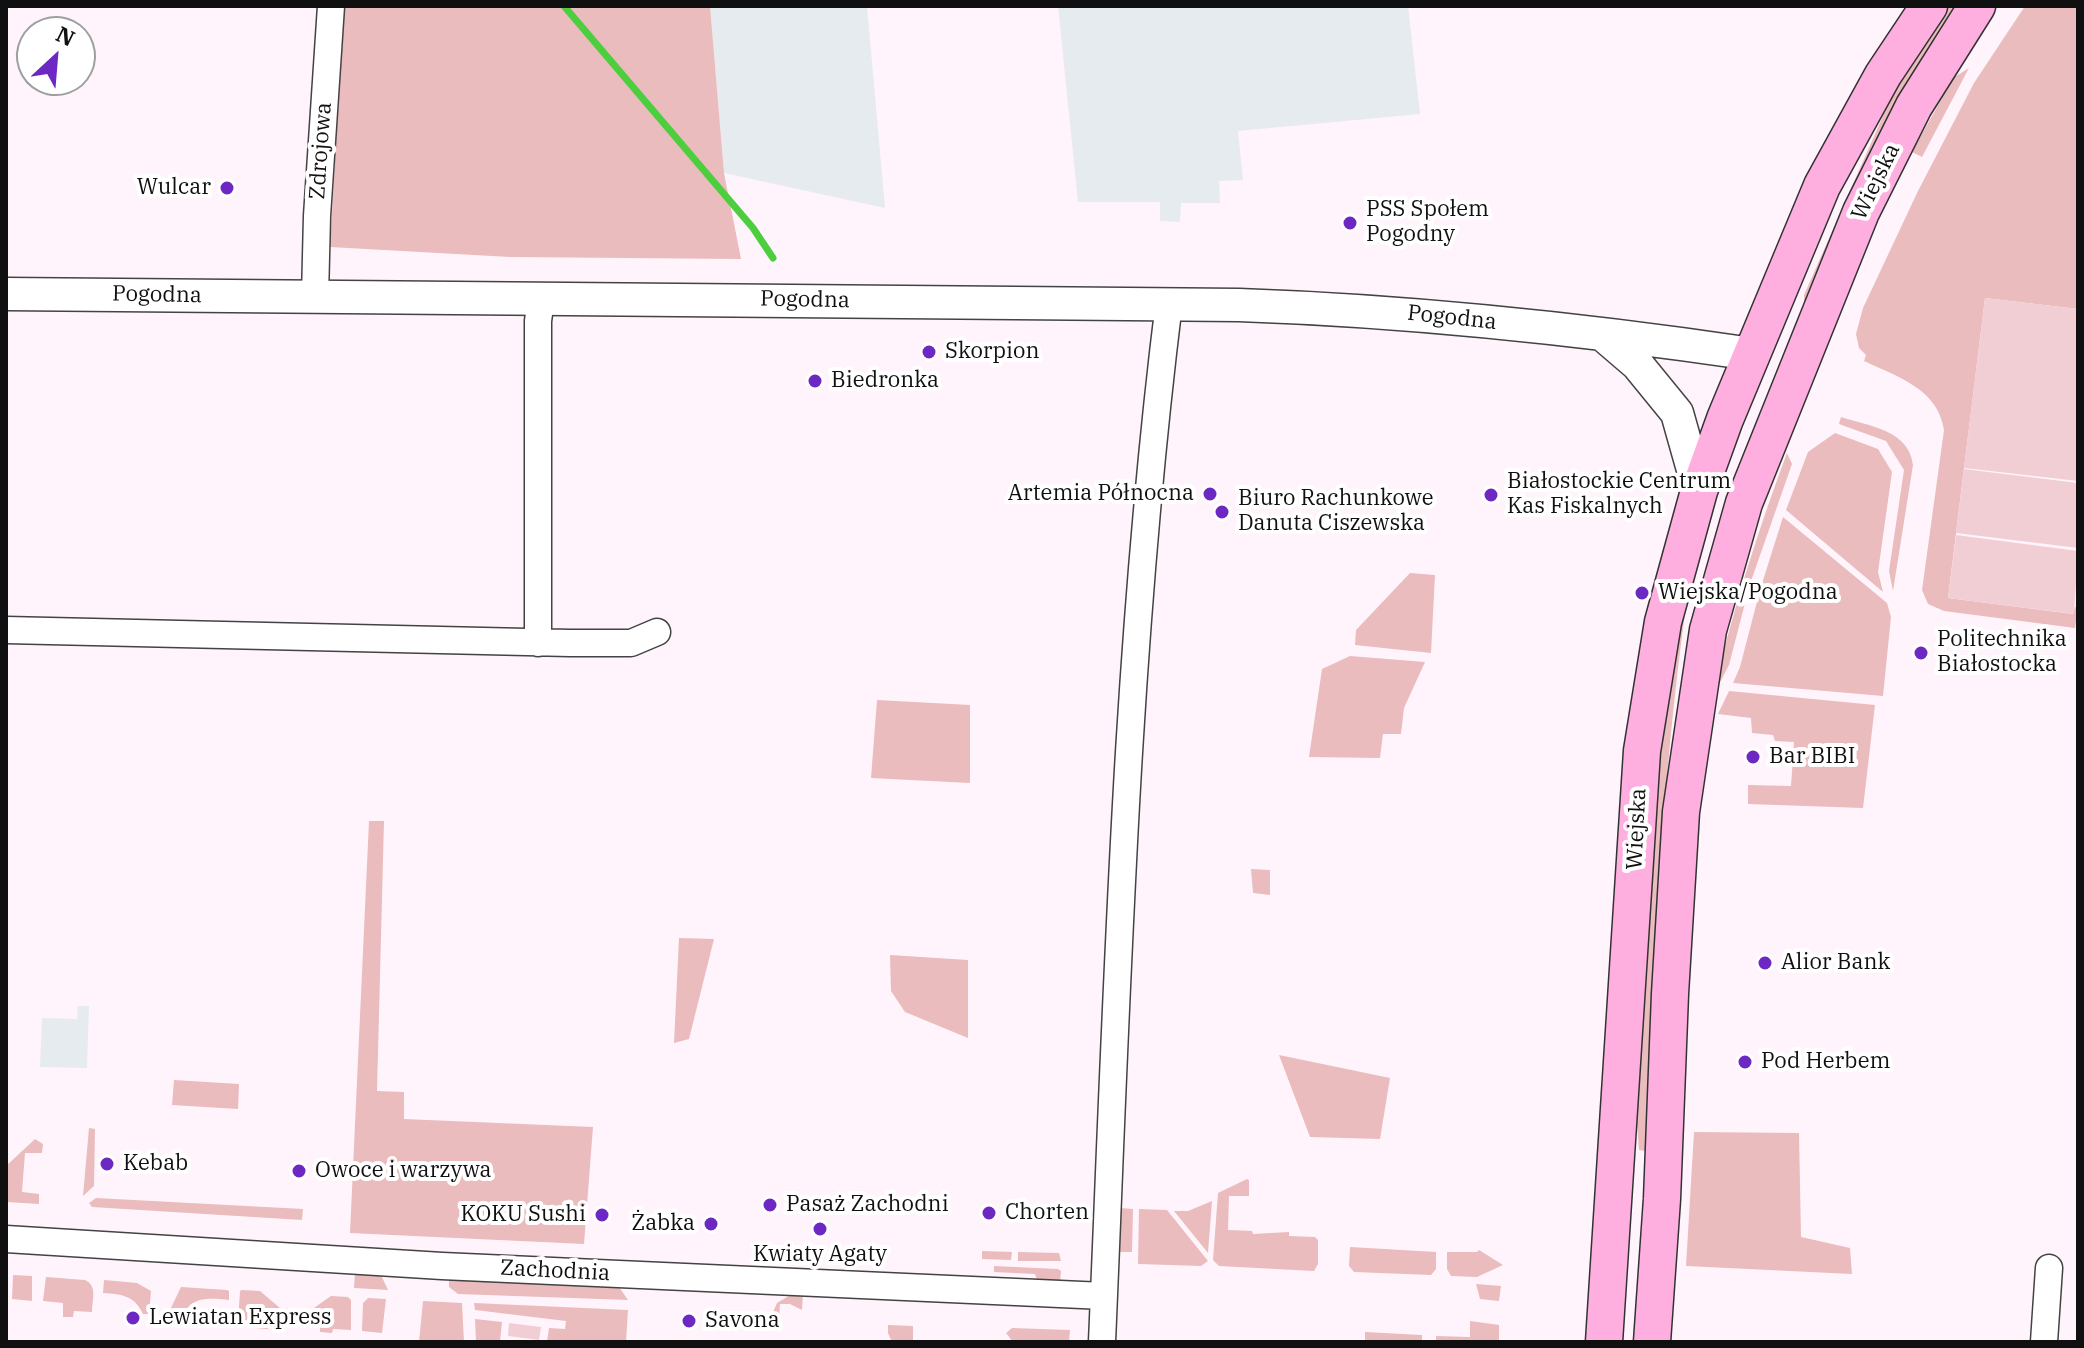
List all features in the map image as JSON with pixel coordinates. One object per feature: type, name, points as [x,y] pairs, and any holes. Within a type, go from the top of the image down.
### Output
[{"type":"main road","name":"Wiejska","points":[[1929,6],[1883,75],[1822,186],[1699,491],[1663,622],[1642,751],[1604,1331],[1652,1332],[1662,1199],[1679,838],[1693,716],[1708,630],[1744,503],[1861,212],[1914,106],[1977,6]]},
{"type":"main road","points":[[1752,354],[1798,370]]},
{"type":"main road","points":[[1613,1201],[1620,1215],[1634,1222],[1643,1222],[1657,1214],[1662,1199]]},
{"type":"street","name":"Zdrojowa","points":[[315,297],[331,6]]},
{"type":"street","name":"Pogodna","points":[[6,294],[1169,303],[1357,309],[1602,334],[1752,354]]},
{"type":"street","points":[[538,643],[538,321],[541,299]]},
{"type":"street","points":[[1102,1342],[1118,932],[1135,644],[1151,453],[1169,303]]},
{"type":"street","points":[[1602,334],[1646,374],[1677,413],[1699,491]]},
{"type":"street","points":[[6,630],[538,643],[631,643],[657,632]]},
{"type":"street","name":"Zachodnia","points":[[6,1239],[442,1266],[1104,1296]]},
{"type":"street","points":[[2044,1342],[2049,1268]]},
{"type":"shaded area","points":[[344,6],[710,6],[724,173],[741,259],[510,257],[330,247]]},
{"type":"shaded area","points":[[710,6],[867,6],[885,208],[724,173]]},
{"type":"shaded area","points":[[1058,6],[1408,6],[1420,114],[1238,131],[1243,180],[1219,181],[1220,203],[1181,203],[1180,222],[1160,221],[1160,202],[1078,202]]},
{"type":"shaded area","points":[[1941,6],[1956,6],[1893,116],[1804,309],[1804,295],[1909,57]]},
{"type":"shaded area","points":[[2025,6],[2078,6],[2078,309],[1985,298],[1948,598],[2073,614],[2075,607],[2078,608],[2075,628],[1944,611],[1928,604],[1922,590],[1944,430],[1934,404],[1925,394],[1903,379],[1864,361],[1866,355],[1859,348],[1856,334],[1863,308],[1918,191],[1974,83]]},
{"type":"shaded area","points":[[1969,68],[1922,157],[1912,152],[1953,78]]},
{"type":"shaded area","points":[[1985,298],[2078,309],[2078,481],[1964,468]]},
{"type":"shaded area","points":[[1841,417],[1886,431],[1904,444],[1910,453],[1913,465],[1893,591],[1889,571],[1904,470],[1886,441],[1839,424]]},
{"type":"shaded area","points":[[1835,433],[1878,449],[1892,472],[1878,572],[1883,592],[1786,510],[1808,452]]},
{"type":"shaded area","points":[[1787,453],[1792,464],[1750,584],[1729,665],[1713,696],[1746,573]]},
{"type":"shaded area","points":[[1964,469],[2078,483],[2078,548],[1956,533]]},
{"type":"shaded area","points":[[1783,517],[1887,603],[1891,617],[1883,696],[1733,683]]},
{"type":"shaded area","points":[[1956,535],[2078,551],[2074,614],[1948,598]]},
{"type":"shaded area","points":[[1410,573],[1435,575],[1431,653],[1355,645],[1356,630]]},
{"type":"shaded area","points":[[1688,592],[1665,801],[1645,1151],[1639,1150],[1633,1070],[1656,741]]},
{"type":"shaded area","points":[[1350,656],[1425,662],[1404,708],[1401,734],[1383,734],[1380,758],[1309,757],[1322,669]]},
{"type":"shaded area","points":[[1729,691],[1875,705],[1863,808],[1748,804],[1748,785],[1791,786],[1794,742],[1775,741],[1773,735],[1752,733],[1751,718],[1718,714]]},
{"type":"shaded area","points":[[877,700],[970,705],[970,783],[871,778]]},
{"type":"shaded area","points":[[369,821],[384,821],[377,1091],[404,1092],[404,1119],[593,1127],[584,1244],[350,1233]]},
{"type":"shaded area","points":[[1251,869],[1270,870],[1270,895],[1253,893]]},
{"type":"shaded area","points":[[679,938],[714,939],[689,1039],[674,1043]]},
{"type":"shaded area","points":[[890,955],[968,960],[968,1038],[905,1012],[891,991]]},
{"type":"shaded area","points":[[78,1006],[89,1006],[87,1068],[40,1067],[42,1018],[77,1019]]},
{"type":"shaded area","points":[[1279,1055],[1390,1078],[1380,1139],[1310,1137]]},
{"type":"shaded area","points":[[174,1080],[239,1084],[238,1109],[172,1105]]},
{"type":"shaded area","points":[[89,1128],[95,1129],[94,1186],[83,1196]]},
{"type":"shaded area","points":[[1694,1132],[1799,1133],[1801,1237],[1850,1248],[1852,1274],[1686,1266]]},
{"type":"shaded area","points":[[35,1139],[43,1144],[42,1153],[25,1153],[22,1192],[39,1194],[39,1204],[6,1202],[6,1166]]},
{"type":"shaded area","points":[[1247,1179],[1249,1196],[1229,1196],[1228,1230],[1252,1231],[1253,1234],[1289,1232],[1289,1236],[1315,1237],[1318,1240],[1318,1264],[1314,1271],[1219,1266],[1213,1260],[1218,1193]]},
{"type":"shaded area","points":[[96,1198],[303,1209],[302,1220],[92,1207],[89,1203]]},
{"type":"shaded area","points":[[1212,1201],[1208,1253],[1174,1211],[1188,1211]]},
{"type":"shaded area","points":[[1133,1209],[1132,1252],[1117,1252],[1117,1210]]},
{"type":"shaded area","points":[[1139,1209],[1167,1210],[1208,1261],[1201,1266],[1138,1264]]},
{"type":"shaded area","points":[[1350,1247],[1436,1252],[1436,1269],[1431,1275],[1354,1272],[1349,1266]]},
{"type":"shaded area","points":[[1479,1250],[1503,1265],[1477,1277],[1451,1276],[1447,1269],[1447,1252]]},
{"type":"shaded area","points":[[982,1251],[1012,1252],[1011,1260],[982,1259]]},
{"type":"shaded area","points":[[1018,1252],[1059,1253],[1061,1261],[1018,1261]]},
{"type":"shaded area","points":[[994,1266],[1058,1269],[1061,1271],[1060,1284],[1038,1283],[1035,1274],[994,1272]]},
{"type":"shaded area","points":[[355,1273],[381,1275],[388,1290],[354,1288]]},
{"type":"shaded area","points":[[13,1275],[32,1276],[32,1301],[12,1299]]},
{"type":"shaded area","points":[[46,1277],[85,1280],[89,1283],[93,1294],[92,1312],[74,1311],[73,1317],[63,1317],[63,1303],[43,1301]]},
{"type":"shaded area","points":[[449,1277],[619,1287],[628,1300],[458,1294],[449,1287]]},
{"type":"shaded area","points":[[104,1280],[137,1283],[151,1291],[149,1314],[143,1314],[136,1303],[127,1297],[103,1293]]},
{"type":"shaded area","points":[[1476,1284],[1501,1286],[1499,1301],[1480,1299]]},
{"type":"shaded area","points":[[181,1287],[227,1290],[229,1300],[200,1300],[189,1306],[181,1319],[169,1315],[169,1312]]},
{"type":"shaded area","points":[[242,1290],[260,1291],[280,1308],[289,1309],[289,1316],[269,1315],[268,1329],[255,1328],[255,1323],[238,1322]]},
{"type":"shaded area","points":[[792,1294],[803,1294],[802,1310],[790,1304],[780,1304],[779,1318],[771,1317],[777,1303]]},
{"type":"shaded area","points":[[331,1296],[351,1300],[351,1330],[320,1332],[320,1319],[301,1317],[301,1310],[311,1310]]},
{"type":"shaded area","points":[[368,1298],[386,1299],[382,1333],[362,1331],[363,1303]]},
{"type":"shaded area","points":[[423,1301],[462,1303],[464,1342],[419,1342]]},
{"type":"shaded area","points":[[474,1303],[628,1310],[626,1342],[547,1342],[549,1328],[565,1329],[566,1321],[475,1310]]},
{"type":"shaded area","points":[[475,1319],[502,1322],[500,1342],[476,1342]]},
{"type":"shaded area","points":[[1470,1321],[1499,1325],[1499,1342],[1436,1342],[1436,1336],[1470,1337]]},
{"type":"shaded area","points":[[509,1323],[541,1327],[539,1340],[508,1336]]},
{"type":"shaded area","points":[[888,1325],[913,1326],[913,1342],[892,1342]]},
{"type":"shaded area","points":[[1012,1328],[1070,1330],[1069,1342],[1013,1342],[1006,1333]]},
{"type":"shaded area","points":[[1365,1332],[1422,1335],[1422,1342],[1365,1342]]},
{"type":"waterway","points":[[564,6],[753,228],[773,258]]},
{"type":"place","name":"Wulcar","points":[[227,188]]},
{"type":"place","name":"PSS Społem Pogodny","points":[[1350,223]]},
{"type":"place","name":"Skorpion","points":[[929,352]]},
{"type":"place","name":"Biedronka","points":[[815,381]]},
{"type":"place","name":"Artemia Północna","points":[[1210,494]]},
{"type":"place","name":"Białostockie Centrum Kas Fiskalnych","points":[[1491,495]]},
{"type":"place","name":"Biuro Rachunkowe Danuta Ciszewska","points":[[1222,512]]},
{"type":"place","name":"Wiejska/Pogodna","points":[[1642,593]]},
{"type":"place","name":"Politechnika Białostocka","points":[[1921,653]]},
{"type":"place","name":"Bar BIBI","points":[[1753,757]]},
{"type":"place","name":"Alior Bank","points":[[1765,963]]},
{"type":"place","name":"Pod Herbem","points":[[1745,1062]]},
{"type":"place","name":"Kebab","points":[[107,1164]]},
{"type":"place","name":"Owoce i warzywa","points":[[299,1171]]},
{"type":"place","name":"Pasaż Zachodni","points":[[770,1205]]},
{"type":"place","name":"Chorten","points":[[989,1213]]},
{"type":"place","name":"KOKU Sushi","points":[[602,1215]]},
{"type":"place","name":"Żabka","points":[[711,1224]]},
{"type":"place","name":"Kwiaty Agaty","points":[[820,1229]]},
{"type":"place","name":"Lewiatan Express","points":[[133,1318]]},
{"type":"place","name":"Savona","points":[[689,1321]]}]
